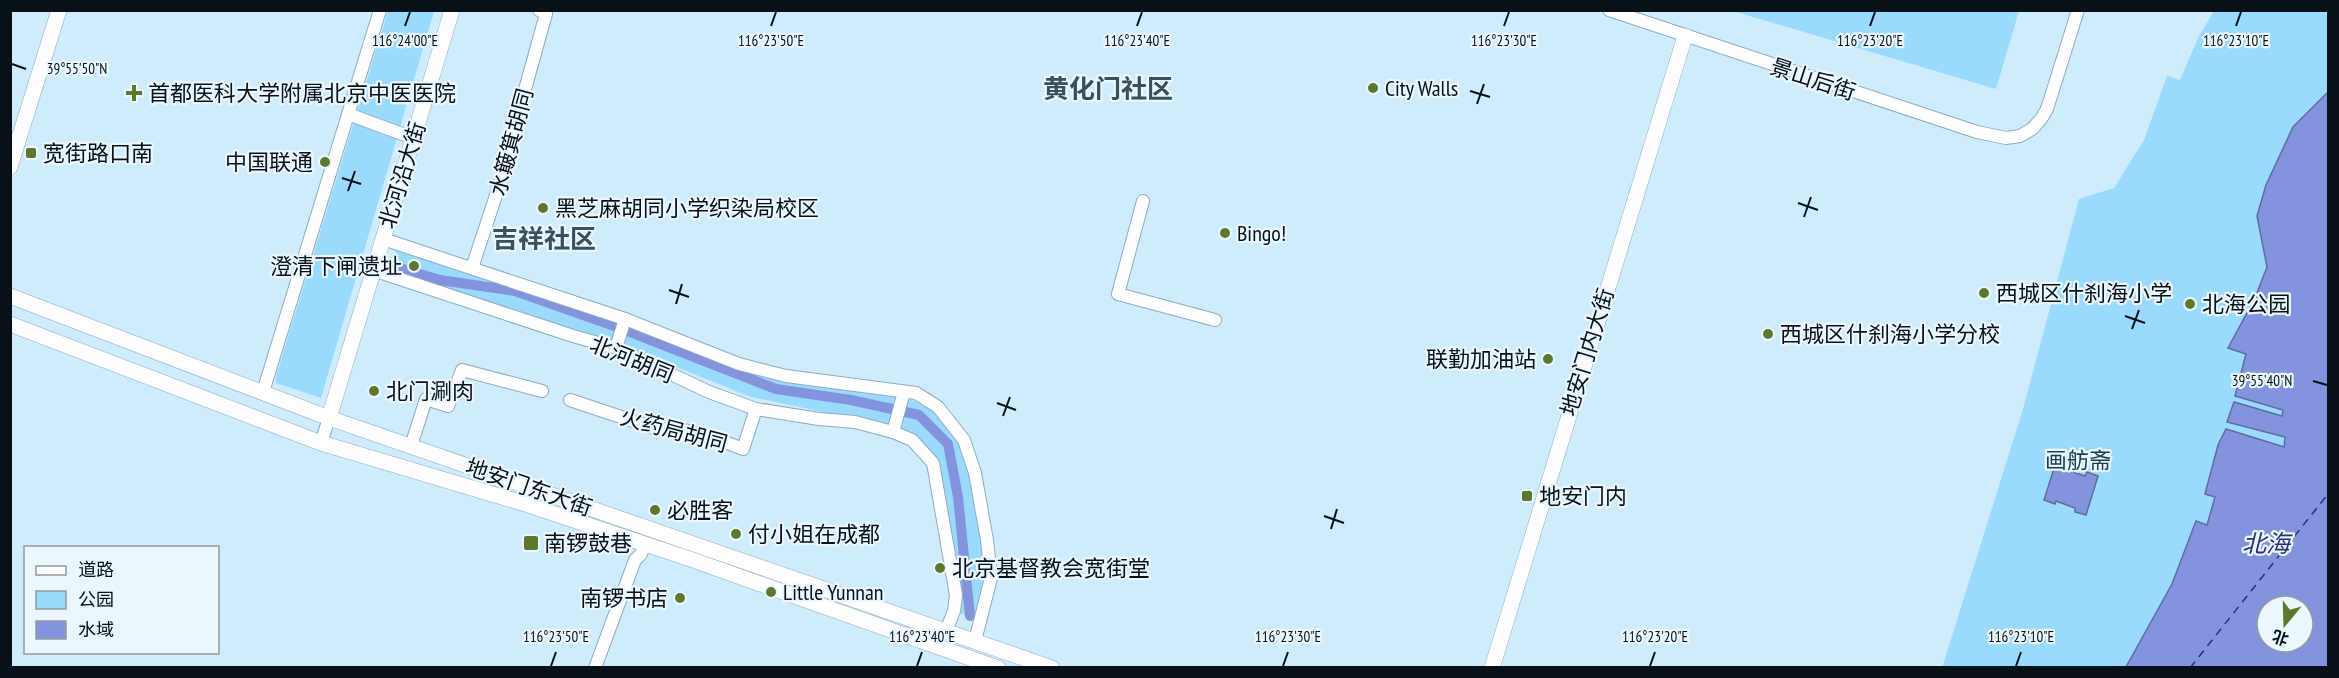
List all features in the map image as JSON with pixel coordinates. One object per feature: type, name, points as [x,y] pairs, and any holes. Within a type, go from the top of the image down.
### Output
[{"type":"main road","points":[[10,133],[48,10]]},
{"type":"main road","points":[[10,167],[58,10]]},
{"type":"main road","name":"北河沿大街","points":[[329,418],[452,10]]},
{"type":"main road","name":"地安门内大街","points":[[1492,668],[1685,36]]},
{"type":"main road","name":"地安门东大街","points":[[10,296],[329,418],[1052,668]]},
{"type":"main road","name":"地安门东大街","points":[[10,324],[321,443],[519,502],[998,668]]},
{"type":"street","points":[[263,392],[380,10]]},
{"type":"street","name":"景山后街","points":[[1609,10],[1977,132],[2006,138],[2020,136],[2032,129],[2048,109],[2078,10]]},
{"type":"street","name":"水簸箕胡同","points":[[472,268],[510,153],[542,12]]},
{"type":"street","points":[[348,114],[413,138]]},
{"type":"street","points":[[1143,201],[1118,294],[1215,320]]},
{"type":"street","points":[[383,239],[626,319],[739,364],[786,376],[916,393],[938,407],[964,440],[975,473],[992,578],[975,641]]},
{"type":"street","name":"北河胡同","points":[[373,270],[531,323],[616,348],[709,392],[756,409],[855,422],[893,432],[912,440],[933,463],[956,595],[954,611],[946,631]]},
{"type":"street","points":[[616,348],[626,319]]},
{"type":"street","points":[[411,446],[426,399],[448,406],[462,370],[542,391]]},
{"type":"street","points":[[893,432],[904,392]]},
{"type":"street","name":"火药局胡同","points":[[570,400],[660,430],[674,428],[699,433],[743,449],[756,409]]},
{"type":"street","name":"北河沿大街","points":[[321,443],[329,418]]},
{"type":"street","points":[[594,668],[635,560],[641,554],[644,545]]},
{"type":"green space","points":[[2019,10],[1996,89],[1733,11]]},
{"type":"green space","points":[[388,11],[434,11],[321,398],[276,383],[276,376]]},
{"type":"green space","name":"北海公园","points":[[2214,11],[2328,11],[2328,667],[1942,668],[2023,409],[2079,199],[2114,188],[2144,140],[2167,76],[2180,80],[2199,36]]},
{"type":"green space","points":[[397,247],[829,387],[912,400],[936,413],[959,434],[969,460],[986,576],[974,618],[956,612],[930,454],[881,424],[751,397],[639,352],[390,271]]},
{"type":"water","name":"北海","points":[[2328,92],[2328,667],[2126,667],[2172,584],[2196,521],[2207,525],[2215,497],[2205,494],[2218,445],[2226,429],[2284,447],[2285,437],[2227,422],[2234,402],[2282,416],[2283,410],[2235,396],[2246,354],[2228,348],[2255,298],[2267,267],[2257,216],[2266,185],[2293,127]]},
{"type":"water","points":[[2056,462],[2068,466],[2067,470],[2085,476],[2087,472],[2098,476],[2086,515],[2075,512],[2075,508],[2056,501],[2055,504],[2044,500]]},
{"type":"waterway","points":[[403,269],[440,280],[515,291],[620,328],[776,389],[851,400],[919,415],[948,444],[958,497],[970,616]]},
{"type":"ferry route","points":[[2190,668],[2328,494]]},
{"type":"place","name":"City Walls","points":[[1373,88]]},
{"type":"place","name":"首都医科大学附属北京中医医院","points":[[134,93]]},
{"type":"place","name":"宽街路口南","points":[[31,153]]},
{"type":"place","name":"中国联通","points":[[325,162]]},
{"type":"place","name":"黑芝麻胡同小学织染局校区","points":[[543,208]]},
{"type":"place","name":"Bingo!","points":[[1225,233]]},
{"type":"place","name":"澄清下闸遗址","points":[[414,266]]},
{"type":"place","name":"西城区什刹海小学","points":[[1984,293]]},
{"type":"place","name":"北海公园","points":[[2190,304]]},
{"type":"place","name":"西城区什刹海小学分校","points":[[1768,334]]},
{"type":"place","name":"联勤加油站","points":[[1548,359]]},
{"type":"place","name":"北门涮肉","points":[[374,391]]},
{"type":"place","name":"地安门内","points":[[1527,496]]},
{"type":"place","name":"必胜客","points":[[655,510]]},
{"type":"place","name":"付小姐在成都","points":[[736,534]]},
{"type":"place","name":"南锣鼓巷","points":[[531,543]]},
{"type":"place","name":"北京基督教会宽街堂","points":[[940,568]]},
{"type":"place","name":"Little Yunnan","points":[[771,592]]},
{"type":"place","name":"南锣书店","points":[[680,598]]},
{"type":"district","name":"黄化门社区","points":[[1108,89]]},
{"type":"district","name":"吉祥社区","points":[[544,239]]},
{"type":"park label","name":"画舫斋","points":[[2078,460]]}]
